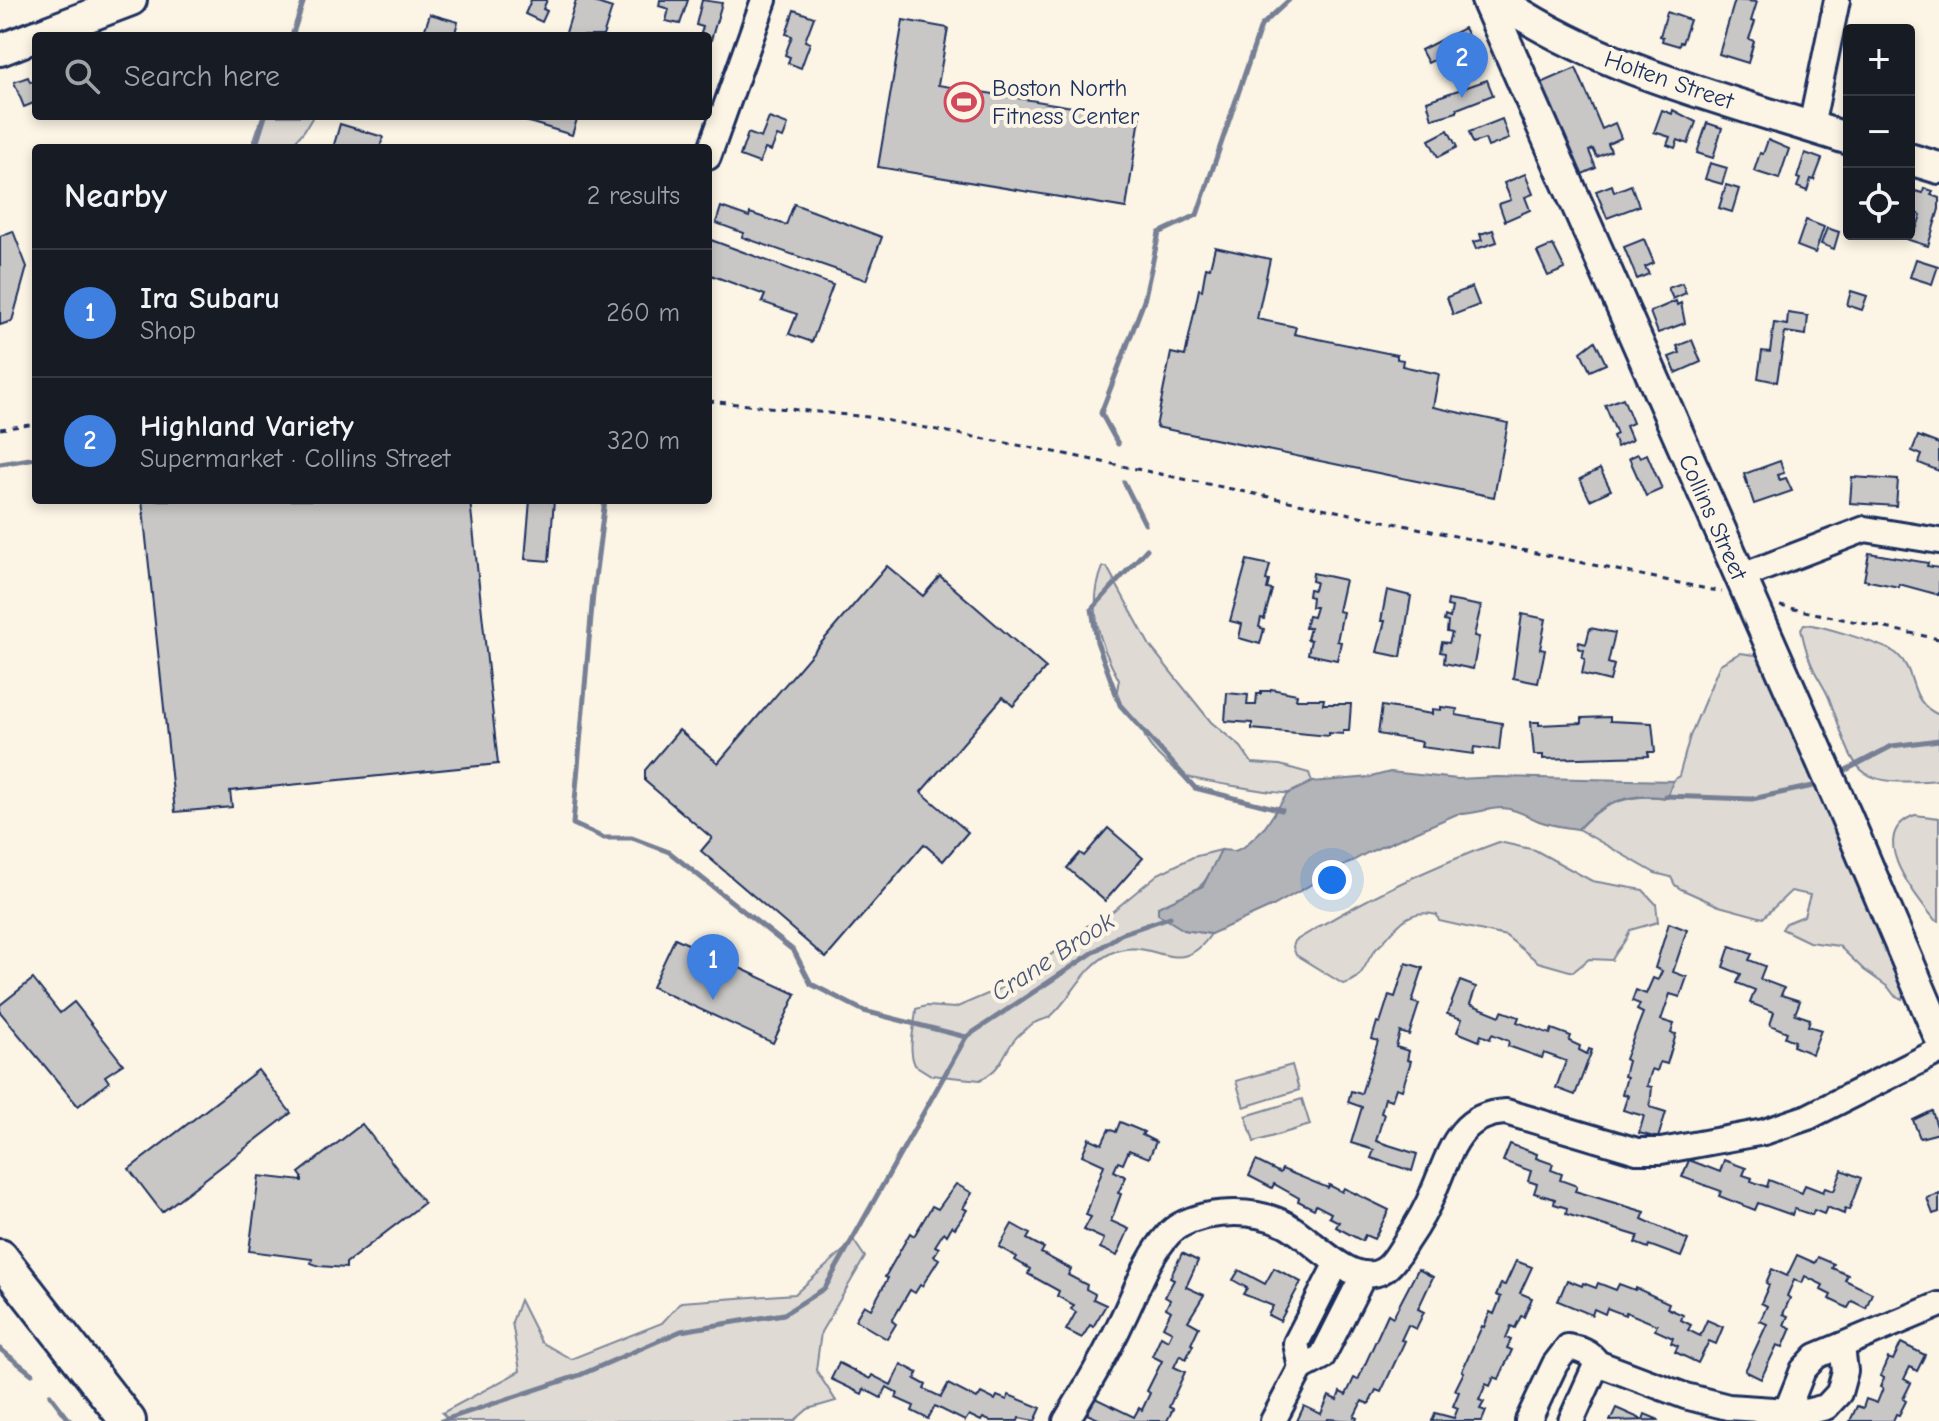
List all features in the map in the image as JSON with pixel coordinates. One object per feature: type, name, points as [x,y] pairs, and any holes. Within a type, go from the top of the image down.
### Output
[{"type":"highway","points":[[0,1257],[11,1280],[128,1421]]},
{"type":"main road","points":[[47,32],[131,0]]},
{"type":"main road","name":"Collins Street","points":[[1487,0],[1939,1035]]},
{"type":"main road","name":"Holten Street","points":[[1499,0],[1547,30],[1629,69],[1843,137]]},
{"type":"main road","points":[[1515,66],[1522,53],[1547,30]]},
{"type":"main road","points":[[0,50],[32,38]]},
{"type":"main road","points":[[1915,161],[1939,168]]},
{"type":"street","points":[[712,146],[764,0]]},
{"type":"street","points":[[1811,127],[1837,0]]},
{"type":"street","points":[[1745,588],[1865,529],[1939,541]]},
{"type":"street","points":[[1066,1421],[1100,1365],[1153,1258],[1167,1235],[1176,1227],[1201,1217],[1220,1214],[1255,1215],[1282,1222],[1337,1263],[1364,1274],[1385,1270],[1434,1193],[1450,1151],[1465,1129],[1479,1118],[1495,1112],[1515,1113],[1637,1151],[1661,1151],[1764,1132],[1808,1117],[1939,1051]]},
{"type":"street","points":[[1301,1368],[1296,1343],[1337,1263]]},
{"type":"street","points":[[1273,1421],[1301,1368],[1322,1357],[1364,1274]]},
{"type":"street","points":[[1787,1410],[1803,1370],[1816,1356],[1939,1305]]},
{"type":"street","points":[[1528,1421],[1555,1364],[1568,1347],[1580,1349],[1594,1357],[1597,1363],[1673,1392],[1714,1403],[1776,1412],[1816,1411],[1826,1407],[1839,1393],[1845,1371],[1842,1347]]},
{"type":"street","points":[[1571,1421],[1597,1363]]},
{"type":"path","points":[[712,401],[868,417],[1060,453],[1745,588],[1939,639]]},
{"type":"path","points":[[0,429],[32,425]]},
{"type":"shaded area","points":[[261,120],[311,120],[302,134],[290,144],[253,143]]},
{"type":"shaded area","points":[[1103,567],[1107,567],[1150,646],[1211,722],[1241,747],[1252,763],[1280,765],[1309,773],[1312,782],[1289,793],[1201,780],[1182,775],[1158,755],[1140,727],[1118,702],[1119,680],[1101,639],[1096,611],[1098,582]]},
{"type":"shaded area","points":[[1804,624],[1853,636],[1898,655],[1908,670],[1917,695],[1939,715],[1939,780],[1888,781],[1861,770],[1845,743],[1827,694],[1810,660],[1801,629]]},
{"type":"shaded area","points":[[1740,653],[1770,657],[1910,974],[1902,999],[1839,946],[1809,942],[1782,929],[1786,923],[1804,916],[1810,895],[1791,891],[1763,918],[1719,906],[1681,889],[1671,877],[1655,873],[1578,829],[1597,812],[1618,802],[1641,797],[1667,798],[1673,781],[1679,776],[1690,736],[1720,664]]},
{"type":"shaded area","points":[[1390,772],[1458,779],[1673,781],[1667,798],[1642,797],[1618,801],[1597,812],[1578,829],[1544,823],[1507,809],[1457,814],[1367,853],[1273,906],[1211,934],[1184,930],[1158,914],[1158,907],[1203,886],[1221,850],[1235,851],[1244,847],[1265,827],[1287,794],[1312,782],[1371,777]]},
{"type":"shaded area","points":[[1915,815],[1939,818],[1939,921],[1935,920],[1906,881],[1894,850],[1894,836],[1900,824]]},
{"type":"shaded area","points":[[1499,842],[1535,850],[1592,881],[1643,890],[1656,904],[1658,922],[1630,930],[1612,960],[1589,959],[1573,972],[1538,962],[1506,936],[1439,921],[1437,915],[1428,913],[1413,915],[1401,922],[1373,952],[1358,976],[1343,984],[1296,955],[1293,947],[1295,941],[1344,912],[1420,874]]},
{"type":"shaded area","points":[[1221,850],[1201,885],[1177,898],[1184,930],[1211,934],[1199,948],[1176,957],[1139,949],[1111,953],[1093,966],[1051,1016],[1021,1033],[997,1066],[980,1080],[931,1075],[915,1065],[912,1045],[916,1009],[926,1006],[955,1008],[1018,981],[1158,874],[1193,857]]},
{"type":"shaded area","points":[[1292,1065],[1299,1090],[1244,1107],[1236,1081]]},
{"type":"shaded area","points":[[1302,1099],[1310,1125],[1254,1142],[1246,1116]]},
{"type":"shaded area","points":[[854,1241],[865,1257],[821,1332],[816,1370],[836,1401],[808,1409],[794,1421],[450,1421],[442,1413],[520,1371],[512,1322],[520,1300],[541,1342],[571,1359],[662,1323],[681,1302],[795,1294]]},
{"type":"building","points":[[531,0],[547,0],[543,9],[547,11],[542,22],[525,14]]},
{"type":"building","points":[[576,0],[588,0],[612,8],[604,32],[566,32]]},
{"type":"building","points":[[660,0],[688,0],[680,24],[666,21],[669,9],[659,6]]},
{"type":"building","points":[[702,0],[722,3],[712,37],[712,32],[701,32],[703,27],[696,25]]},
{"type":"building","points":[[1735,0],[1757,2],[1751,21],[1755,22],[1749,39],[1754,41],[1748,63],[1719,54]]},
{"type":"building","points":[[794,10],[814,17],[805,41],[810,43],[801,68],[788,63],[790,57],[785,55],[792,36],[786,34]]},
{"type":"building","points":[[1667,12],[1690,20],[1679,46],[1662,41],[1663,37],[1660,36]]},
{"type":"building","points":[[430,14],[458,22],[455,32],[424,32]]},
{"type":"building","name":"Boston North Fitness Center","points":[[903,20],[948,28],[938,85],[1140,118],[1126,208],[878,167]]},
{"type":"building","points":[[1464,28],[1473,45],[1450,57],[1448,53],[1428,63],[1421,50]]},
{"type":"building","points":[[1576,68],[1602,129],[1615,123],[1621,138],[1608,144],[1611,151],[1597,157],[1593,149],[1589,151],[1596,168],[1578,176],[1539,84]]},
{"type":"building","points":[[28,77],[32,81],[32,104],[24,107],[14,82]]},
{"type":"building","points":[[1487,80],[1493,95],[1457,109],[1457,112],[1432,119],[1427,101]]},
{"type":"building","points":[[1662,110],[1672,114],[1673,110],[1696,122],[1688,144],[1678,140],[1675,148],[1667,145],[1670,137],[1654,132]]},
{"type":"building","points":[[769,118],[788,125],[783,138],[777,136],[771,151],[765,149],[759,163],[740,156],[748,133],[761,138]]},
{"type":"building","points":[[1502,119],[1509,139],[1488,147],[1485,139],[1473,143],[1469,132]]},
{"type":"building","points":[[522,120],[577,120],[572,135]]},
{"type":"building","points":[[1707,123],[1722,128],[1713,158],[1697,153]]},
{"type":"building","points":[[340,124],[383,137],[381,144],[334,144]]},
{"type":"building","points":[[1448,130],[1457,147],[1438,157],[1429,140]]},
{"type":"building","points":[[1768,140],[1789,149],[1779,179],[1754,171]]},
{"type":"building","points":[[1805,153],[1822,159],[1807,191],[1797,187]]},
{"type":"building","points":[[1710,163],[1727,168],[1722,184],[1705,179]]},
{"type":"building","points":[[1525,174],[1533,194],[1525,197],[1530,210],[1505,221],[1499,204],[1511,200],[1504,183]]},
{"type":"building","points":[[1612,185],[1614,192],[1631,185],[1639,206],[1607,218],[1596,191]]},
{"type":"building","points":[[1726,185],[1739,189],[1732,212],[1719,208]]},
{"type":"building","points":[[1924,188],[1933,191],[1931,195],[1939,198],[1939,209],[1928,246],[1909,240],[1915,240],[1915,230],[1921,215],[1915,213],[1915,191],[1923,193]]},
{"type":"building","points":[[794,204],[882,237],[866,280],[742,237],[744,233],[716,223],[721,207],[786,225]]},
{"type":"building","points":[[1806,220],[1824,227],[1815,253],[1797,246]]},
{"type":"building","points":[[1827,228],[1839,232],[1834,249],[1821,244]]},
{"type":"building","points":[[1493,230],[1497,242],[1476,249],[1473,242],[1482,240],[1480,234]]},
{"type":"building","points":[[13,231],[27,267],[12,321],[0,325],[0,236]]},
{"type":"building","points":[[1644,239],[1654,263],[1645,267],[1649,274],[1637,279],[1624,247]]},
{"type":"building","points":[[712,240],[833,285],[812,342],[789,334],[797,314],[762,302],[765,295],[712,275]]},
{"type":"building","points":[[1553,245],[1565,269],[1548,276],[1537,252]]},
{"type":"building","points":[[1215,247],[1270,259],[1257,319],[1296,327],[1294,334],[1397,355],[1397,359],[1403,360],[1402,366],[1439,374],[1433,407],[1508,423],[1494,497],[1156,427],[1171,353],[1185,356],[1199,289],[1202,290],[1206,267],[1210,268]]},
{"type":"building","points":[[1916,259],[1938,266],[1932,284],[1910,277]]},
{"type":"building","points":[[1682,283],[1686,293],[1673,299],[1668,288]]},
{"type":"building","points":[[1472,287],[1479,305],[1453,315],[1447,297]]},
{"type":"building","points":[[1851,291],[1867,296],[1862,310],[1847,305]]},
{"type":"building","points":[[1676,301],[1677,305],[1681,303],[1685,323],[1658,333],[1650,312]]},
{"type":"building","points":[[1788,313],[1808,316],[1806,335],[1785,332],[1777,382],[1758,378],[1762,351],[1770,352],[1774,323],[1787,325]]},
{"type":"building","points":[[1692,340],[1701,362],[1676,373],[1669,357],[1680,353],[1677,346]]},
{"type":"building","points":[[1595,341],[1606,364],[1590,371],[1581,352]]},
{"type":"building","points":[[1623,398],[1633,423],[1626,426],[1632,440],[1617,447],[1613,436],[1617,434],[1605,405]]},
{"type":"building","points":[[1918,436],[1939,444],[1939,471],[1919,463],[1922,455],[1912,451]]},
{"type":"building","points":[[1638,454],[1640,457],[1647,454],[1662,489],[1646,496],[1629,458]]},
{"type":"building","points":[[1780,461],[1784,473],[1777,475],[1779,480],[1786,478],[1792,491],[1754,504],[1744,474]]},
{"type":"building","points":[[1600,469],[1611,490],[1590,500],[1580,479]]},
{"type":"building","points":[[1852,477],[1898,480],[1896,506],[1850,503]]},
{"type":"building","points":[[142,504],[470,504],[498,764],[230,791],[232,807],[175,812]]},
{"type":"building","points":[[530,504],[554,504],[549,561],[525,559]]},
{"type":"building","points":[[1869,553],[1928,563],[1927,566],[1939,568],[1939,595],[1899,584],[1899,587],[1864,580]]},
{"type":"building","points":[[1247,560],[1270,565],[1266,580],[1269,581],[1267,589],[1272,590],[1259,627],[1264,629],[1260,644],[1239,638],[1242,624],[1230,621]]},
{"type":"building","points":[[887,566],[923,596],[940,576],[1046,668],[1013,706],[1003,697],[921,792],[968,832],[943,861],[924,844],[826,958],[701,851],[712,838],[645,781],[645,770],[679,730],[718,763]]},
{"type":"building","points":[[1313,573],[1345,580],[1338,611],[1343,612],[1337,660],[1308,654],[1310,628],[1305,628],[1308,616],[1313,617],[1316,607],[1311,607],[1312,597],[1308,596],[1309,589],[1314,590],[1316,582],[1312,581]]},
{"type":"building","points":[[1387,590],[1411,596],[1401,657],[1377,652],[1385,621],[1381,621]]},
{"type":"building","points":[[1448,600],[1481,606],[1474,636],[1479,637],[1473,669],[1444,663],[1445,653],[1440,652],[1442,642],[1449,643],[1452,633],[1447,632],[1448,622],[1444,621],[1445,616],[1450,618],[1452,607],[1447,606]]},
{"type":"building","points":[[1522,614],[1546,619],[1540,649],[1545,650],[1538,683],[1513,678]]},
{"type":"building","points":[[1590,628],[1615,633],[1608,663],[1614,665],[1610,681],[1582,674],[1585,659],[1582,658],[1584,650],[1578,648],[1579,642],[1586,644]]},
{"type":"building","points":[[1271,689],[1297,694],[1296,699],[1324,699],[1323,704],[1351,704],[1349,731],[1329,733],[1329,736],[1252,729],[1252,723],[1225,721],[1227,693],[1248,695],[1247,705],[1256,705],[1257,694]]},
{"type":"building","points":[[1382,706],[1432,714],[1432,709],[1441,710],[1441,707],[1457,709],[1456,715],[1502,723],[1499,750],[1474,747],[1473,754],[1421,747],[1422,742],[1378,734]]},
{"type":"building","points":[[1610,717],[1610,721],[1652,723],[1655,752],[1648,752],[1649,756],[1543,759],[1543,755],[1534,755],[1531,722],[1539,722],[1539,725],[1582,723],[1582,718]]},
{"type":"building","points":[[1108,828],[1143,858],[1105,901],[1067,868],[1080,853],[1084,856]]},
{"type":"building","points":[[1669,923],[1687,930],[1673,972],[1687,977],[1680,997],[1670,994],[1661,1020],[1674,1024],[1671,1033],[1676,1034],[1667,1064],[1660,1062],[1657,1071],[1652,1069],[1647,1086],[1652,1087],[1650,1107],[1666,1112],[1658,1138],[1639,1133],[1644,1116],[1623,1110],[1628,1095],[1622,1094],[1627,1077],[1624,1076],[1628,1061],[1625,1059],[1643,1013],[1637,1010],[1640,1004],[1632,1001],[1636,990],[1646,994],[1653,978],[1658,980],[1662,971],[1655,968]]},
{"type":"building","points":[[675,938],[796,994],[773,1043],[652,987]]},
{"type":"building","points":[[1730,946],[1752,954],[1749,960],[1765,966],[1760,979],[1784,988],[1781,995],[1800,1001],[1795,1014],[1810,1019],[1808,1026],[1821,1030],[1812,1054],[1793,1046],[1795,1041],[1785,1037],[1787,1032],[1770,1025],[1774,1012],[1750,1003],[1755,990],[1737,983],[1741,974],[1723,967]]},
{"type":"building","points":[[1406,963],[1423,968],[1412,1002],[1419,1004],[1409,1035],[1400,1032],[1396,1047],[1409,1051],[1407,1060],[1411,1061],[1402,1090],[1396,1088],[1392,1100],[1385,1098],[1376,1141],[1417,1154],[1412,1171],[1371,1158],[1374,1150],[1351,1143],[1362,1107],[1348,1102],[1351,1091],[1361,1094],[1378,1041],[1372,1039],[1377,1022],[1380,1023],[1389,995],[1395,997]]},
{"type":"building","points":[[33,979],[60,1013],[74,1002],[123,1064],[105,1076],[109,1082],[78,1106],[0,1012],[0,1005]]},
{"type":"building","points":[[1460,981],[1476,987],[1470,1004],[1500,1016],[1502,1011],[1519,1017],[1517,1022],[1550,1034],[1552,1029],[1571,1036],[1569,1041],[1580,1046],[1579,1050],[1587,1054],[1589,1049],[1592,1050],[1575,1095],[1556,1088],[1566,1061],[1544,1053],[1542,1058],[1508,1046],[1509,1041],[1492,1034],[1490,1039],[1481,1035],[1479,1041],[1457,1032],[1462,1019],[1447,1014]]},
{"type":"building","points":[[258,1070],[291,1113],[162,1212],[129,1169]]},
{"type":"building","points":[[1932,1111],[1939,1133],[1920,1138],[1913,1120]]},
{"type":"building","points":[[1120,1122],[1144,1132],[1142,1135],[1156,1142],[1149,1158],[1129,1150],[1123,1164],[1118,1162],[1114,1171],[1126,1177],[1118,1193],[1121,1194],[1111,1221],[1129,1229],[1117,1256],[1100,1248],[1104,1239],[1084,1230],[1091,1217],[1086,1215],[1104,1165],[1082,1155],[1089,1138],[1102,1144],[1109,1129],[1116,1132]]},
{"type":"building","points":[[362,1124],[424,1203],[346,1263],[346,1268],[319,1266],[311,1263],[312,1259],[249,1251],[259,1176],[302,1181],[299,1173]]},
{"type":"building","points":[[1510,1144],[1553,1164],[1551,1170],[1562,1174],[1560,1180],[1577,1186],[1575,1191],[1645,1212],[1642,1219],[1688,1240],[1681,1257],[1635,1243],[1638,1236],[1566,1214],[1567,1208],[1554,1204],[1555,1199],[1534,1193],[1537,1184],[1528,1181],[1531,1171],[1503,1161]]},
{"type":"building","points":[[1689,1160],[1720,1172],[1724,1160],[1746,1168],[1743,1175],[1752,1178],[1751,1181],[1767,1187],[1769,1180],[1802,1193],[1805,1185],[1823,1192],[1825,1188],[1834,1191],[1842,1170],[1861,1178],[1849,1210],[1845,1209],[1844,1214],[1827,1207],[1824,1214],[1814,1210],[1812,1215],[1795,1209],[1792,1215],[1758,1203],[1755,1210],[1719,1196],[1721,1191],[1682,1177]]},
{"type":"building","points":[[1256,1161],[1280,1173],[1282,1169],[1328,1188],[1329,1185],[1342,1192],[1344,1188],[1389,1210],[1374,1239],[1365,1235],[1362,1241],[1336,1227],[1339,1222],[1329,1217],[1331,1213],[1316,1205],[1314,1209],[1274,1184],[1272,1188],[1249,1176]]},
{"type":"building","points":[[956,1184],[972,1193],[963,1208],[967,1210],[955,1228],[952,1226],[947,1235],[944,1232],[935,1246],[939,1248],[934,1256],[939,1259],[922,1286],[915,1293],[910,1290],[892,1321],[896,1324],[887,1339],[855,1320],[864,1305],[871,1309],[910,1233],[914,1236],[932,1206],[938,1209]]},
{"type":"building","points":[[1939,1194],[1939,1212],[1933,1214],[1927,1198]]},
{"type":"building","points":[[1012,1224],[1030,1234],[1027,1239],[1044,1248],[1041,1253],[1071,1269],[1068,1275],[1087,1285],[1086,1289],[1095,1294],[1093,1299],[1106,1305],[1093,1327],[1090,1325],[1082,1338],[1066,1330],[1076,1312],[1071,1309],[1074,1305],[1057,1296],[1059,1291],[1028,1274],[1030,1269],[999,1247]]},
{"type":"building","points":[[1182,1253],[1198,1261],[1186,1287],[1204,1295],[1188,1321],[1199,1327],[1193,1345],[1186,1359],[1180,1355],[1174,1367],[1185,1372],[1169,1407],[1173,1409],[1167,1421],[1103,1421],[1087,1414],[1095,1398],[1134,1417],[1139,1408],[1142,1410],[1150,1393],[1147,1391],[1162,1361],[1152,1356],[1161,1336],[1168,1340],[1172,1332],[1163,1327],[1171,1311],[1166,1308],[1170,1300],[1165,1297]]},
{"type":"building","points":[[1797,1255],[1815,1263],[1818,1257],[1834,1264],[1832,1268],[1848,1275],[1845,1280],[1872,1293],[1866,1308],[1852,1301],[1848,1308],[1829,1299],[1831,1295],[1821,1290],[1823,1285],[1805,1276],[1802,1283],[1794,1280],[1783,1314],[1788,1316],[1784,1325],[1791,1328],[1783,1347],[1777,1345],[1761,1379],[1745,1371],[1767,1324],[1760,1321],[1767,1306],[1761,1303],[1769,1285],[1766,1283],[1772,1269],[1787,1276]]},
{"type":"building","points":[[1516,1261],[1532,1267],[1520,1293],[1532,1298],[1524,1317],[1521,1316],[1515,1328],[1511,1326],[1506,1338],[1511,1340],[1507,1348],[1512,1350],[1499,1379],[1494,1377],[1490,1386],[1486,1384],[1479,1400],[1484,1402],[1480,1409],[1486,1411],[1482,1421],[1432,1421],[1435,1413],[1454,1418],[1458,1408],[1453,1406],[1459,1392],[1455,1390],[1462,1371],[1482,1326],[1490,1312],[1494,1314],[1501,1297],[1496,1295],[1501,1284],[1505,1285]]},
{"type":"building","points":[[1274,1268],[1301,1282],[1280,1321],[1268,1315],[1273,1306],[1243,1294],[1247,1288],[1233,1280],[1239,1270],[1265,1284]]},
{"type":"building","points":[[1418,1269],[1433,1277],[1418,1309],[1424,1312],[1416,1329],[1408,1325],[1401,1340],[1405,1341],[1381,1392],[1376,1390],[1369,1404],[1362,1401],[1354,1417],[1356,1421],[1297,1421],[1304,1406],[1321,1414],[1329,1396],[1337,1400],[1340,1392],[1346,1395],[1354,1378],[1358,1380],[1388,1314],[1393,1317]]},
{"type":"building","points":[[1567,1280],[1596,1288],[1598,1283],[1616,1290],[1619,1284],[1636,1288],[1669,1303],[1667,1308],[1683,1315],[1681,1320],[1691,1325],[1688,1330],[1700,1336],[1707,1320],[1723,1327],[1716,1344],[1709,1341],[1698,1363],[1675,1352],[1678,1346],[1671,1343],[1673,1338],[1655,1330],[1657,1325],[1607,1308],[1605,1314],[1594,1309],[1592,1315],[1558,1301]]},
{"type":"building","points":[[1901,1343],[1925,1355],[1917,1371],[1910,1367],[1904,1379],[1911,1383],[1899,1415],[1896,1414],[1893,1421],[1850,1421],[1857,1406],[1863,1408],[1866,1399],[1877,1403],[1883,1388],[1880,1387],[1884,1378],[1880,1376],[1888,1358],[1893,1360]]},
{"type":"building","points":[[839,1363],[870,1379],[872,1375],[891,1385],[901,1364],[918,1373],[915,1379],[926,1385],[924,1389],[941,1397],[948,1384],[977,1399],[981,1393],[995,1400],[997,1396],[1007,1400],[1009,1395],[1041,1408],[1035,1421],[1019,1418],[1018,1421],[990,1421],[983,1418],[981,1421],[969,1415],[965,1421],[935,1406],[928,1419],[912,1411],[914,1406],[896,1398],[898,1393],[887,1387],[881,1398],[864,1389],[862,1394],[831,1379]]},
{"type":"building","points":[[1616,1408],[1643,1420],[1645,1414],[1659,1420],[1610,1421]]},
{"type":"waterway","points":[[293,32],[304,0]]},
{"type":"waterway","points":[[1118,444],[1101,413],[1144,301],[1159,233],[1197,215],[1261,26],[1289,0]]},
{"type":"waterway","points":[[256,144],[264,120]]},
{"type":"waterway","points":[[0,464],[32,459]]},
{"type":"waterway","points":[[1124,482],[1145,524]]},
{"type":"waterway","points":[[604,504],[593,594],[573,824],[604,838],[632,838],[669,852],[794,951],[811,984],[864,1011],[966,1037]]},
{"type":"waterway","points":[[1147,549],[1092,609],[1097,642],[1120,705],[1195,788],[1282,810]]},
{"type":"waterway","name":"Crane Brook","points":[[1846,770],[1892,746],[1939,740]]},
{"type":"waterway","name":"Crane Brook","points":[[1665,796],[1752,799],[1818,785]]},
{"type":"waterway","name":"Crane Brook","points":[[441,1421],[580,1375],[681,1331],[784,1314],[825,1288],[966,1037],[1121,934],[1170,917]]},
{"type":"waterway","name":"Crane Brook","points":[[0,1349],[32,1374]]},
{"type":"waterway","name":"Crane Brook","points":[[50,1395],[70,1421]]},
{"type":"place","name":"Highland Variety","points":[[1462,98]]},
{"type":"place","name":"Boston North Fitness Center","points":[[964,102]]},
{"type":"place","name":"Ira Subaru","points":[[713,1000]]}]
